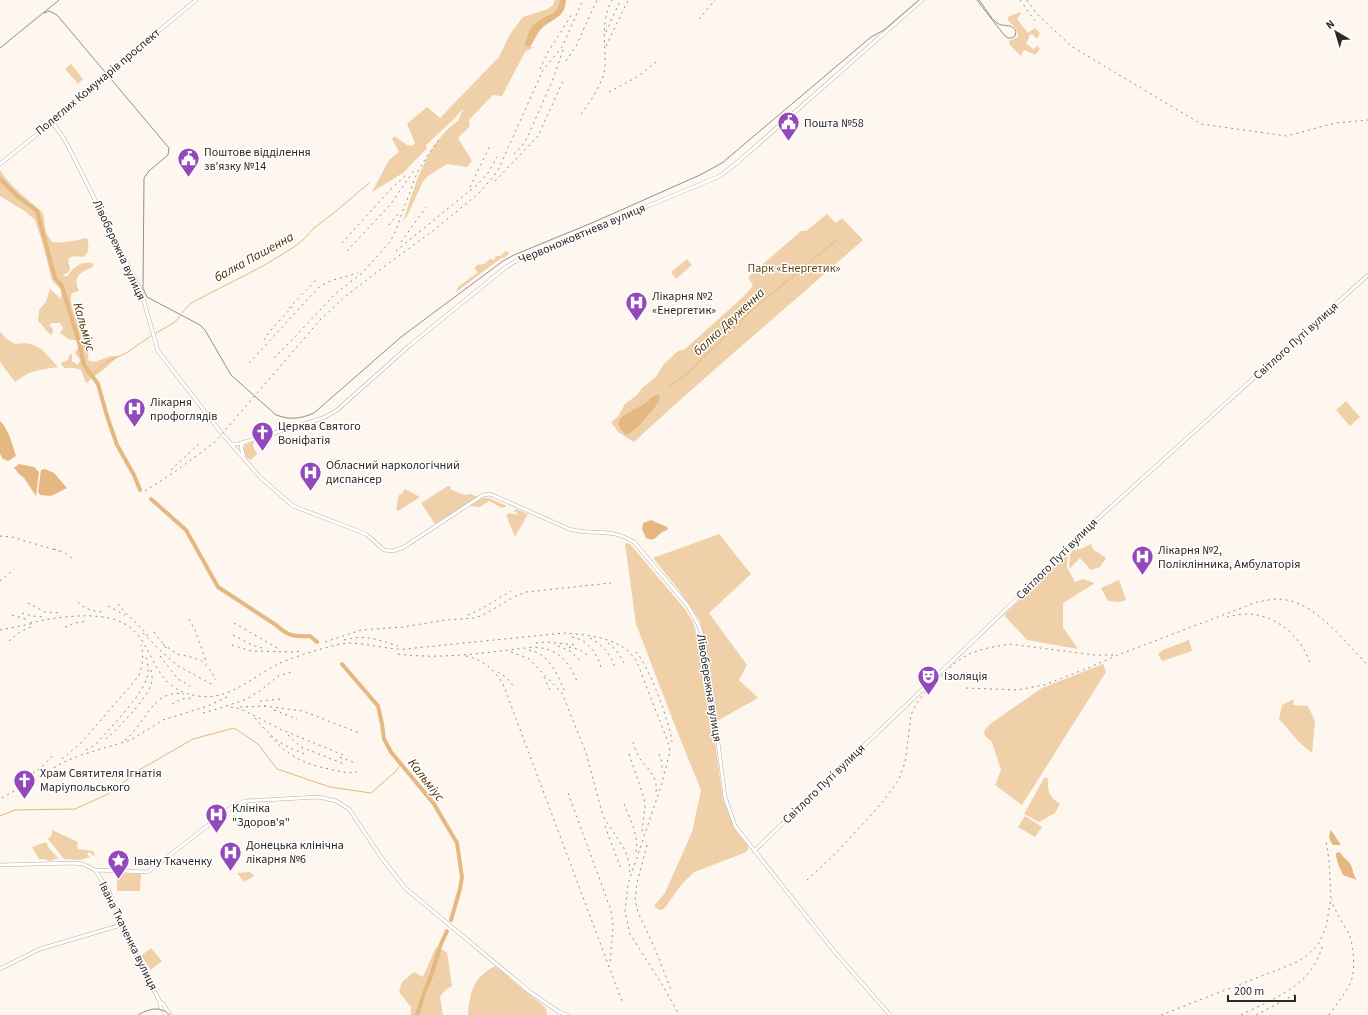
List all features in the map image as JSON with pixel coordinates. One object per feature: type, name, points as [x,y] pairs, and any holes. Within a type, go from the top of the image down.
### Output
[{"type":"main road","name":"Полеглих Комунарів проспект","points":[[0,164],[96,87],[109,72],[196,0]]},
{"type":"main road","name":"Червоножовтнева вулиця","points":[[230,443],[234,444],[244,442],[322,418],[336,411],[409,346],[506,267],[516,261],[720,176],[757,146],[922,0]]},
{"type":"main road","name":"Лівобережна вулиця","points":[[52,122],[69,148],[141,291],[158,351],[245,461],[261,478],[293,506],[366,534],[388,551],[397,550],[404,547],[485,494],[490,494],[577,532],[614,533],[626,537],[634,542],[688,606],[703,637],[725,796],[735,826],[834,951],[890,1015]]},
{"type":"main road","name":"Світлого Путі вулиця","points":[[754,851],[1020,596],[1093,523],[1368,275]]},
{"type":"main road","points":[[244,442],[241,447],[241,451],[245,461]]},
{"type":"main road","points":[[95,870],[148,872],[233,806],[245,801],[319,797],[336,801],[349,809],[384,861],[405,888],[530,992],[567,1015]]},
{"type":"main road","name":"Івана Ткаченка вулиця","points":[[0,865],[73,863],[83,864],[95,870],[109,891],[121,925],[160,1002],[160,1006],[166,1015]]},
{"type":"main road","points":[[0,969],[40,949],[121,925]]},
{"type":"main road","name":"Івана Ткаченка вулиця","points":[[160,1002],[170,1015]]},
{"type":"green space","points":[[555,0],[560,0],[555,11],[534,24],[526,38],[530,47],[534,47],[525,52],[502,96],[493,95],[469,120],[470,126],[458,138],[472,161],[467,167],[447,164],[428,176],[423,181],[403,222],[417,180],[430,153],[447,130],[459,120],[461,113],[464,110],[462,110],[426,145],[427,148],[403,173],[372,192],[389,160],[399,152],[392,139],[394,136],[407,145],[412,146],[415,143],[407,124],[427,107],[440,118],[499,57],[510,34],[523,17],[548,9],[553,5]]},
{"type":"green space","points":[[1020,12],[1021,13],[1017,19],[1028,33],[1035,28],[1040,33],[1037,39],[1032,34],[1029,35],[1026,43],[1033,49],[1038,46],[1040,49],[1035,55],[1025,50],[1021,56],[1009,44],[1009,41],[1018,37],[1017,30],[1008,20],[1008,17]]},
{"type":"green space","points":[[71,64],[83,79],[78,84],[65,69]]},
{"type":"green space","points":[[0,170],[14,188],[43,213],[46,233],[52,242],[65,242],[87,238],[87,253],[83,257],[74,256],[69,258],[69,272],[62,276],[67,276],[75,267],[81,264],[93,263],[93,267],[84,271],[78,276],[76,282],[79,291],[72,293],[72,307],[86,344],[88,360],[94,362],[111,356],[119,356],[86,383],[81,370],[64,368],[61,363],[68,360],[69,356],[72,354],[72,361],[78,365],[80,360],[75,353],[78,347],[76,340],[70,340],[60,333],[63,328],[60,323],[52,323],[49,325],[53,329],[52,335],[38,321],[39,310],[46,302],[50,289],[61,299],[61,290],[52,280],[35,220],[26,212],[0,196]]},
{"type":"green space","name":"Парк «Енергетик»","points":[[827,214],[836,223],[842,218],[863,240],[690,391],[634,442],[618,432],[611,422],[618,417],[625,404],[655,378],[664,364],[678,351],[685,349],[743,297],[753,286],[748,277],[801,231],[806,231]]},
{"type":"green space","points":[[506,251],[509,253],[507,256],[500,259],[456,292],[458,287],[477,273],[474,269],[477,265],[484,264],[490,259],[494,260],[496,256],[500,256]]},
{"type":"green space","points":[[687,259],[692,265],[676,279],[671,272]]},
{"type":"green space","points":[[0,331],[5,338],[15,344],[23,343],[40,348],[58,367],[35,371],[15,382],[0,362]]},
{"type":"green space","points":[[1346,401],[1360,417],[1350,426],[1336,410]]},
{"type":"green space","points":[[254,441],[253,446],[257,454],[250,460],[245,456],[243,450],[245,445]]},
{"type":"green space","points":[[448,486],[451,487],[450,489],[464,495],[471,494],[477,497],[435,524],[421,503]]},
{"type":"green space","points":[[405,489],[420,497],[398,511],[396,509],[398,497]]},
{"type":"green space","points":[[483,498],[489,498],[507,506],[502,508],[489,501],[480,507],[470,506]]},
{"type":"green space","points":[[516,509],[528,514],[515,537],[506,515],[510,513],[517,515],[514,511]]},
{"type":"green space","points":[[719,534],[751,574],[709,613],[747,665],[739,680],[758,698],[717,721],[710,663],[700,621],[678,589],[653,558]]},
{"type":"green space","points":[[625,543],[630,544],[685,609],[693,622],[700,646],[709,699],[723,800],[736,831],[748,846],[748,850],[744,853],[694,872],[682,884],[664,909],[659,910],[654,906],[665,893],[692,832],[701,790],[636,624]]},
{"type":"green space","points":[[1091,544],[1093,549],[1106,558],[1100,567],[1091,570],[1080,558],[1069,569],[1070,554],[1073,550],[1081,549]]},
{"type":"green space","points":[[1068,553],[1067,567],[1075,582],[1083,579],[1095,583],[1063,603],[1063,627],[1078,649],[1027,640],[1004,615]]},
{"type":"green space","points":[[1119,580],[1126,600],[1120,602],[1108,601],[1101,588]]},
{"type":"green space","points":[[1189,640],[1192,651],[1162,661],[1158,654],[1163,650]]},
{"type":"green space","points":[[1103,664],[1106,672],[1022,805],[995,785],[1001,770],[992,742],[985,736],[984,731],[990,724],[1042,688]]},
{"type":"green space","points":[[1294,699],[1293,705],[1308,706],[1315,721],[1312,753],[1300,743],[1279,719],[1282,705]]},
{"type":"green space","points":[[1044,778],[1048,778],[1048,786],[1051,796],[1060,804],[1055,813],[1039,822],[1024,814]]},
{"type":"green space","points":[[1025,816],[1042,827],[1035,837],[1018,827]]},
{"type":"green space","points":[[52,830],[78,842],[78,849],[93,851],[95,855],[93,856],[90,852],[87,854],[90,857],[79,860],[64,859],[48,839],[52,835]]},
{"type":"green space","points":[[46,842],[58,858],[50,861],[39,859],[32,847]]},
{"type":"green space","points":[[250,872],[254,876],[244,882],[237,873]]},
{"type":"green space","points":[[117,873],[141,874],[140,891],[117,891]]},
{"type":"green space","points":[[436,947],[447,952],[452,986],[445,990],[440,997],[443,1015],[411,1015],[411,1007],[399,992],[402,982],[414,972],[423,977]]},
{"type":"green space","points":[[151,948],[162,961],[151,970],[141,956]]},
{"type":"green space","points":[[495,966],[546,1008],[547,1015],[468,1015],[470,999],[477,980]]},
{"type":"shaded area","points":[[560,0],[566,0],[561,14],[542,28],[530,47],[525,46],[527,35],[533,26],[542,18],[555,12]]},
{"type":"shaded area","points":[[660,395],[659,401],[655,407],[637,428],[627,435],[619,425],[623,416],[644,404],[653,396]]},
{"type":"shaded area","points":[[0,421],[8,432],[16,456],[8,461],[3,459],[0,454]]},
{"type":"shaded area","points":[[19,464],[34,467],[39,472],[36,496],[24,478],[14,468]]},
{"type":"shaded area","points":[[45,469],[54,473],[67,488],[51,496],[40,495],[38,492],[41,470]]},
{"type":"shaded area","points":[[651,520],[667,527],[668,529],[655,538],[646,538],[642,529],[643,523]]},
{"type":"shaded area","points":[[1331,830],[1341,845],[1333,845],[1329,836]]},
{"type":"shaded area","points":[[1340,852],[1351,865],[1357,880],[1343,875],[1336,856],[1336,853]]},
{"type":"waterway","name":"Кальміус","points":[[0,179],[17,196],[37,211],[55,278],[62,286],[80,346],[84,365],[98,384],[117,445],[134,475],[140,490]]},
{"type":"waterway","name":"балка Пашенна","points":[[182,313],[191,303],[263,266],[294,247],[314,228],[369,183]]},
{"type":"waterway","name":"балка Двуженна","points":[[669,387],[688,373],[753,309],[838,239]]},
{"type":"waterway","name":"балка Пашенна","points":[[156,333],[175,322],[180,316]]},
{"type":"waterway","name":"балка Пашенна","points":[[92,375],[106,362],[126,353],[151,336]]},
{"type":"waterway","name":"Кальміус","points":[[151,499],[186,530],[218,587],[276,625],[284,632],[295,636],[310,636],[317,642]]},
{"type":"waterway","name":"Кальміус","points":[[342,664],[378,706],[384,739],[391,752],[434,804],[457,843],[462,877],[451,920]]},
{"type":"waterway","points":[[0,816],[15,810],[75,809],[108,794],[141,769],[193,739],[234,728],[258,744],[277,769],[330,787],[371,793],[394,773],[401,764]]},
{"type":"waterway","name":"Кальміус","points":[[417,1015],[441,944],[447,931]]},
{"type":"tram line","points":[[0,48],[59,0]]},
{"type":"tram line","points":[[44,13],[49,11],[57,15],[169,148],[168,155],[149,171],[144,178],[143,288],[147,297],[200,325],[205,330],[231,375],[276,415],[286,418],[295,418],[304,417],[314,413],[401,337],[503,261],[700,175],[722,163],[871,37],[884,30],[919,0]]},
{"type":"tram line","points":[[977,0],[1004,35],[1008,38],[1015,36],[1016,31],[1014,28],[997,23],[979,0]]},
{"type":"tram line","points":[[138,1015],[154,1009],[162,1010],[170,1015]]},
{"type":"railway","points":[[145,491],[176,471],[215,442],[320,320],[347,295],[434,230],[478,194],[499,168],[543,70],[562,47],[583,0]]},
{"type":"railway","points":[[566,61],[576,46],[597,0]]},
{"type":"railway","points":[[581,114],[596,92],[604,73],[604,33],[608,8],[612,0]]},
{"type":"railway","points":[[606,46],[628,0]]},
{"type":"railway","points":[[699,19],[715,0]]},
{"type":"railway","points":[[1020,0],[1035,21]]},
{"type":"railway","points":[[1027,0],[1037,14],[1071,46],[1201,124],[1287,136],[1335,123],[1368,120]]},
{"type":"railway","points":[[606,32],[620,1]]},
{"type":"railway","points":[[540,69],[548,52],[572,14]]},
{"type":"railway","points":[[514,154],[522,146],[528,136],[553,79],[563,50]]},
{"type":"railway","points":[[609,92],[637,77],[656,62]]},
{"type":"railway","points":[[495,181],[538,136],[563,81]]},
{"type":"railway","points":[[274,358],[335,294],[362,273],[390,242],[417,173],[441,137]]},
{"type":"railway","points":[[470,187],[490,146]]},
{"type":"railway","points":[[396,251],[478,184],[488,173],[497,157]]},
{"type":"railway","points":[[347,251],[390,205],[415,169]]},
{"type":"railway","points":[[342,243],[389,191],[407,174]]},
{"type":"railway","points":[[401,242],[426,207]]},
{"type":"railway","points":[[389,225],[399,213]]},
{"type":"railway","points":[[249,363],[319,287],[330,281],[358,273]]},
{"type":"railway","points":[[289,308],[318,278]]},
{"type":"railway","points":[[264,340],[270,331],[294,305]]},
{"type":"railway","points":[[171,470],[201,442]]},
{"type":"railway","points":[[0,536],[12,537],[59,551]]},
{"type":"railway","points":[[54,549],[65,553],[73,559]]},
{"type":"railway","points":[[0,581],[14,569]]},
{"type":"railway","points":[[325,642],[361,630],[403,627],[445,620],[475,618],[526,592],[611,583]]},
{"type":"railway","points":[[468,615],[511,591]]},
{"type":"railway","points":[[966,688],[1017,690],[1044,685],[1257,602],[1276,599],[1292,601],[1317,614],[1339,634],[1368,665]]},
{"type":"railway","points":[[78,602],[90,610],[103,612]]},
{"type":"railway","points":[[28,603],[45,612],[61,613]]},
{"type":"railway","points":[[118,604],[148,636]]},
{"type":"railway","points":[[108,606],[125,615]]},
{"type":"railway","points":[[22,613],[44,617]]},
{"type":"railway","points":[[1227,617],[1244,614],[1257,615],[1278,623],[1295,637],[1302,646],[1311,666]]},
{"type":"railway","points":[[12,615],[29,620]]},
{"type":"railway","points":[[30,623],[65,617],[91,616],[104,617],[125,624],[135,632],[143,642],[162,675],[170,684],[182,692],[209,697],[230,692],[268,669],[285,661],[344,643],[405,649],[564,633],[595,637],[615,643],[631,654],[637,662],[668,742],[670,751],[661,786],[628,884],[625,912],[630,934],[665,989],[679,1015]]},
{"type":"railway","points":[[189,619],[195,630],[207,664]]},
{"type":"railway","points":[[65,627],[75,623],[88,621]]},
{"type":"railway","points":[[0,630],[35,623]]},
{"type":"railway","points":[[234,623],[279,649]]},
{"type":"railway","points":[[9,641],[20,632],[31,627]]},
{"type":"railway","points":[[154,632],[166,648]]},
{"type":"railway","points":[[143,633],[178,666],[215,686]]},
{"type":"railway","points":[[233,635],[252,645],[262,648]]},
{"type":"railway","points":[[572,637],[583,641],[591,648],[597,656],[601,667]]},
{"type":"railway","points":[[344,640],[352,638],[365,638],[398,646]]},
{"type":"railway","points":[[590,638],[606,650],[615,667]]},
{"type":"railway","points":[[536,643],[546,642],[576,645]]},
{"type":"railway","points":[[608,643],[617,651],[624,663]]},
{"type":"railway","points":[[163,644],[177,654],[202,661],[211,671],[216,680]]},
{"type":"railway","points":[[807,880],[837,852],[881,804],[898,781],[905,763],[911,715],[916,704],[927,690],[955,663],[969,654],[983,649],[1009,644],[1095,655],[1114,655]]},
{"type":"railway","points":[[62,759],[81,743],[138,677],[142,661],[141,645]]},
{"type":"railway","points":[[232,645],[251,651],[302,651]]},
{"type":"railway","points":[[558,646],[570,651],[581,661]]},
{"type":"railway","points":[[398,654],[415,656],[449,656],[534,647],[543,648],[550,650],[561,657],[570,667],[577,681]]},
{"type":"railway","points":[[569,647],[580,650],[590,657]]},
{"type":"railway","points":[[529,650],[536,652],[547,660],[555,671],[564,690]]},
{"type":"railway","points":[[511,652],[528,658],[562,693],[586,753],[603,816],[625,850],[629,862],[630,873]]},
{"type":"railway","points":[[636,652],[653,682],[667,722],[672,742]]},
{"type":"railway","points":[[86,750],[96,744],[140,693],[148,675],[146,656]]},
{"type":"railway","points":[[160,656],[178,679],[190,686]]},
{"type":"railway","points":[[466,656],[483,662],[496,674],[503,684],[623,1004]]},
{"type":"railway","points":[[106,739],[131,714],[144,698],[151,685],[151,670]]},
{"type":"railway","points":[[203,713],[247,699],[278,676],[292,672]]},
{"type":"railway","points":[[498,672],[507,678],[515,688]]},
{"type":"railway","points":[[544,677],[551,692]]},
{"type":"railway","points":[[125,740],[157,702],[173,694],[184,694]]},
{"type":"railway","points":[[2,798],[64,762],[81,755],[131,740],[163,720],[208,706],[227,697]]},
{"type":"railway","points":[[172,704],[181,699],[192,698]]},
{"type":"railway","points":[[260,701],[281,699]]},
{"type":"railway","points":[[264,706],[303,711],[359,733]]},
{"type":"railway","points":[[240,707],[268,706]]},
{"type":"railway","points":[[231,707],[241,709],[282,730],[346,756]]},
{"type":"railway","points":[[274,710],[297,719]]},
{"type":"railway","points":[[255,718],[267,732],[277,740],[305,754]]},
{"type":"railway","points":[[288,735],[301,747],[344,764]]},
{"type":"railway","points":[[270,736],[283,749],[304,762],[350,773],[357,772]]},
{"type":"railway","points":[[633,742],[638,756],[655,779],[656,793]]},
{"type":"railway","points":[[28,777],[43,766],[54,754]]},
{"type":"railway","points":[[629,754],[644,798],[645,806],[642,832]]},
{"type":"railway","points":[[659,754],[662,762],[662,772]]},
{"type":"railway","points":[[340,757],[355,763]]},
{"type":"railway","points":[[568,793],[611,910],[613,926],[610,964]]},
{"type":"railway","points":[[624,804],[635,833],[637,846],[636,852]]},
{"type":"railway","points":[[605,826],[621,869]]},
{"type":"railway","points":[[1161,1015],[1295,963],[1305,957],[1318,945],[1326,927],[1331,898],[1329,860],[1326,841]]},
{"type":"railway","points":[[647,845],[637,883],[635,900],[638,912],[672,992]]},
{"type":"railway","points":[[1329,1015],[1350,984],[1354,966],[1351,939],[1337,914],[1332,900]]},
{"type":"railway","points":[[1241,1015],[1280,996],[1302,980],[1311,970],[1318,958],[1323,943]]},
{"type":"railway","points":[[1256,1015],[1296,994]]},
{"type":"place","name":"Пошта №58","points":[[788,142]]},
{"type":"place","name":"Поштове відділення зв'язку №14","points":[[189,178]]},
{"type":"place","name":"Лікарня №2 «Енергетик»","points":[[637,322]]},
{"type":"place","name":"Лікарня профоглядів","points":[[135,428]]},
{"type":"place","name":"Церква Святого Воніфатія","points":[[262,452]]},
{"type":"place","name":"Обласний наркологічний диспансер","points":[[310,492]]},
{"type":"place","name":"Лікарня №2, Поліклінника, Амбулаторія","points":[[1142,576]]},
{"type":"place","name":"Ізоляція","points":[[929,696]]},
{"type":"place","name":"Храм Святителя Ігнатія Маріупольського","points":[[25,800]]},
{"type":"place","name":"Клініка \"Здоров'я\"","points":[[217,834]]},
{"type":"place","name":"Донецька клінічна лікарня №6","points":[[231,872]]},
{"type":"place","name":"Івану Ткаченку","points":[[119,880]]}]
